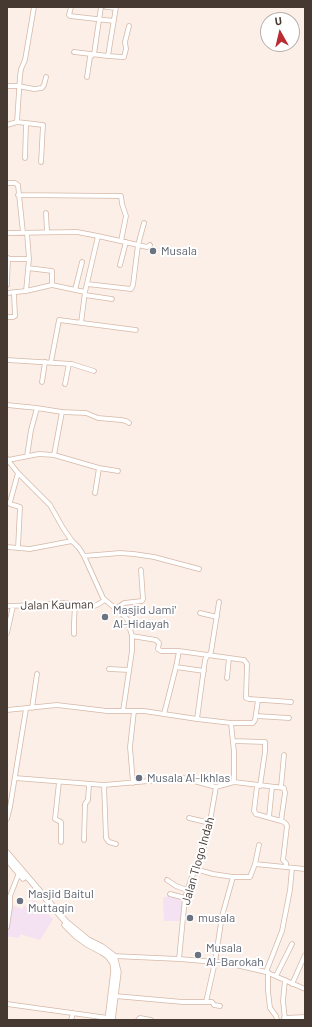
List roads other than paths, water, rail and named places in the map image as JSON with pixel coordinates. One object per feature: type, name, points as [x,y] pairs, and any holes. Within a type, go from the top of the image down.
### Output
[{"type":"main road","points":[[7,853],[66,922],[88,940],[102,947],[111,956],[118,972],[115,996],[109,1019]]},
{"type":"main road","points":[[7,859],[76,936],[87,944],[111,956]]},
{"type":"main road","points":[[109,1019],[114,971],[111,956]]},
{"type":"street","points":[[17,122],[19,103],[18,86],[21,69],[25,60],[34,7]]},
{"type":"street","points":[[71,7],[70,16],[114,21]]},
{"type":"street","points":[[87,77],[90,58],[94,54],[101,7]]},
{"type":"street","points":[[106,7],[116,8],[108,56]]},
{"type":"street","points":[[74,52],[108,56],[125,56],[125,42],[129,26]]},
{"type":"street","points":[[7,86],[18,86],[34,89],[42,88],[46,77]]},
{"type":"street","points":[[7,125],[17,122],[43,125],[41,162]]},
{"type":"street","points":[[25,158],[26,123]]},
{"type":"street","points":[[7,183],[16,184],[18,186],[29,259],[26,291]]},
{"type":"street","points":[[18,194],[120,196],[126,216],[120,241]]},
{"type":"street","points":[[46,213],[47,232]]},
{"type":"street","points":[[87,284],[130,290],[133,285],[138,245],[144,224]]},
{"type":"street","points":[[7,233],[77,232],[147,247],[150,245]]},
{"type":"street","points":[[81,323],[85,293],[98,236]]},
{"type":"street","points":[[120,266],[126,242]]},
{"type":"street","points":[[7,285],[8,258],[29,259]]},
{"type":"street","points":[[75,290],[82,262]]},
{"type":"street","points":[[28,268],[52,271],[52,285]]},
{"type":"street","points":[[7,293],[26,291],[52,285],[112,299]]},
{"type":"street","points":[[7,317],[15,316],[14,293]]},
{"type":"street","points":[[51,362],[59,320],[136,330]]},
{"type":"street","points":[[7,360],[69,364],[94,371]]},
{"type":"street","points":[[42,382],[45,362]]},
{"type":"street","points":[[65,384],[69,364]]},
{"type":"street","points":[[7,405],[62,412],[86,413],[98,418],[121,420],[129,423]]},
{"type":"street","points":[[27,456],[31,430],[37,408]]},
{"type":"street","points":[[54,455],[62,412]]},
{"type":"street","points":[[118,471],[99,468],[54,455],[40,454],[8,460],[18,473],[50,505],[63,528],[84,556],[102,598],[127,619],[132,636],[132,651],[123,711]]},
{"type":"street","points":[[95,493],[99,468]]},
{"type":"street","points":[[18,473],[9,495],[10,503],[20,508],[18,548]]},
{"type":"street","points":[[7,547],[30,549],[72,541]]},
{"type":"street","points":[[84,556],[120,553],[154,556],[199,569]]},
{"type":"street","points":[[116,609],[124,603],[142,601],[141,570]]},
{"type":"street","name":"Jalan Kauman","points":[[7,606],[63,603],[94,606],[105,600]]},
{"type":"street","points":[[197,719],[206,657],[211,652],[219,602]]},
{"type":"street","points":[[74,634],[75,604]]},
{"type":"street","points":[[7,633],[13,606]]},
{"type":"street","points":[[200,613],[217,617]]},
{"type":"street","points":[[132,636],[156,640],[158,643],[158,649],[161,651],[179,651],[244,660],[247,662],[247,699],[291,702]]},
{"type":"street","points":[[164,714],[179,651]]},
{"type":"street","points":[[227,678],[229,658]]},
{"type":"street","points":[[176,667],[204,671]]},
{"type":"street","points":[[109,670],[129,670]]},
{"type":"street","points":[[32,708],[38,674]]},
{"type":"street","points":[[7,710],[57,705],[107,711],[144,711],[231,723],[253,723],[256,716],[258,700]]},
{"type":"street","points":[[7,819],[26,709]]},
{"type":"street","points":[[134,711],[130,747],[134,783]]},
{"type":"street","points":[[256,716],[289,718]]},
{"type":"street","points":[[231,723],[234,782]]},
{"type":"street","points":[[233,741],[265,742],[265,752],[254,811],[256,814],[286,823],[287,826],[283,860],[286,863],[286,867]]},
{"type":"street","points":[[281,787],[284,755]]},
{"type":"street","points":[[15,778],[104,785],[183,778],[216,787],[234,782],[259,786],[281,787],[285,790],[281,821]]},
{"type":"street","points":[[59,782],[55,820],[62,822],[61,842]]},
{"type":"street","points":[[84,840],[85,804],[88,800],[89,784]]},
{"type":"street","points":[[104,785],[106,838],[108,842],[116,844]]},
{"type":"street","name":"Jalan Tlogo Indah","points":[[179,959],[185,898],[204,846],[210,823],[216,787]]},
{"type":"street","points":[[269,818],[272,787]]},
{"type":"street","points":[[190,818],[210,823]]},
{"type":"street","points":[[195,869],[233,877],[250,877],[255,864],[259,844]]},
{"type":"street","points":[[255,864],[305,869]]},
{"type":"street","points":[[276,1020],[276,1016],[270,1008],[267,972],[282,931],[290,890],[292,868]]},
{"type":"street","points":[[7,927],[10,896],[19,873]]},
{"type":"street","points":[[206,1002],[215,962],[222,916],[233,877]]},
{"type":"street","points":[[167,880],[176,886],[188,890]]},
{"type":"street","points":[[170,894],[185,898]]},
{"type":"street","points":[[276,976],[292,944]]},
{"type":"street","points":[[292,984],[305,954]]},
{"type":"street","points":[[111,956],[227,963],[267,972],[305,989]]},
{"type":"street","points":[[285,980],[283,1001],[285,1019],[305,1017]]},
{"type":"street","points":[[115,996],[182,1002],[212,1002],[214,1005],[220,1006]]},
{"type":"street","points":[[7,1004],[73,1012],[109,1019]]},
{"type":"street","points":[[71,1020],[73,1012]]},
{"type":"street","points":[[138,1020],[140,1018],[151,1020]]},
{"type":"place","name":"Musala","points":[[153,251]]},
{"type":"place","name":"Masjid Jami' Al-Hidayah","points":[[105,617]]},
{"type":"place","name":"Musala Al-Ikhlas","points":[[139,778]]},
{"type":"place","name":"Masjid Baitul Muttaqin","points":[[20,901]]},
{"type":"place","name":"musala","points":[[190,918]]},
{"type":"place","name":"Musala Al-Barokah","points":[[198,955]]}]
